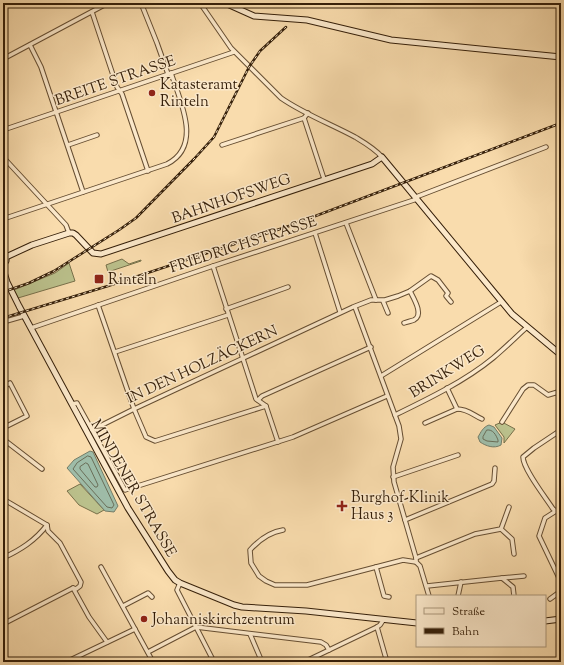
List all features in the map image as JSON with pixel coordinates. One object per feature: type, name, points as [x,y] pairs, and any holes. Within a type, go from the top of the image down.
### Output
[{"type":"main road","points":[[225,3],[254,16],[308,20],[391,40],[561,57]]},
{"type":"main road","points":[[382,157],[501,302],[512,314],[561,355]]},
{"type":"main road","name":"BAHNHOFSWEG","points":[[68,232],[76,235],[92,253],[98,255],[372,164],[382,157]]},
{"type":"main road","points":[[3,264],[6,260],[5,255],[68,232]]},
{"type":"main road","name":"MINDENER STRASSE","points":[[3,269],[10,290],[140,530],[175,580],[242,606],[306,611],[416,623]]},
{"type":"main road","points":[[546,621],[561,619]]},
{"type":"street","points":[[3,59],[108,3]]},
{"type":"street","points":[[3,219],[172,162],[182,151],[187,133],[184,115],[141,3]]},
{"type":"street","points":[[200,3],[234,52],[281,98],[374,148],[382,157]]},
{"type":"street","points":[[92,12],[117,87],[122,94],[148,171]]},
{"type":"street","points":[[30,45],[42,67],[83,192]]},
{"type":"street","name":"BREITE STRASSE","points":[[3,130],[234,52]]},
{"type":"street","points":[[222,145],[304,118],[308,113]]},
{"type":"street","points":[[304,118],[324,179]]},
{"type":"street","points":[[68,145],[97,135]]},
{"type":"street","name":"FRIEDRICHSTRASSE","points":[[31,328],[212,266],[346,223],[417,198],[546,147]]},
{"type":"street","points":[[3,157],[66,225],[68,232]]},
{"type":"street","points":[[346,223],[376,300],[383,301],[410,291],[431,276],[438,280],[448,293],[446,296],[450,302]]},
{"type":"street","points":[[315,233],[340,312]]},
{"type":"street","points":[[212,266],[242,358],[258,400],[266,406],[278,442]]},
{"type":"street","points":[[226,309],[288,287]]},
{"type":"street","points":[[404,322],[412,321],[418,317],[419,313],[410,291]]},
{"type":"street","name":"IN DEN HOLZÄCKERN","points":[[92,430],[340,312],[371,300],[376,300]]},
{"type":"street","points":[[383,301],[388,313]]},
{"type":"street","points":[[381,376],[501,302]]},
{"type":"street","points":[[98,305],[134,409],[146,437],[155,441],[266,406]]},
{"type":"street","points":[[356,307],[387,396],[401,431],[401,440],[393,467],[393,477],[416,560],[420,566],[430,595]]},
{"type":"street","points":[[115,352],[228,315]]},
{"type":"street","points":[[3,322],[24,316]]},
{"type":"street","name":"BRINKWEG","points":[[395,415],[447,388],[493,358],[527,326]]},
{"type":"street","points":[[258,400],[262,396],[371,347]]},
{"type":"street","points":[[3,387],[10,383],[27,416],[3,428]]},
{"type":"street","points":[[502,422],[528,385],[534,385],[548,395],[558,392],[561,393]]},
{"type":"street","points":[[447,388],[457,409]]},
{"type":"street","points":[[72,404],[77,403],[125,490],[293,437],[387,396]]},
{"type":"street","points":[[425,423],[457,409],[469,411],[482,420]]},
{"type":"street","points":[[561,430],[534,448],[523,458],[523,462],[532,477],[557,510],[545,518],[539,536],[561,582]]},
{"type":"street","points":[[3,439],[42,469]]},
{"type":"street","points":[[393,477],[458,455]]},
{"type":"street","points":[[405,520],[492,484],[494,480],[495,468]]},
{"type":"street","points":[[3,498],[47,525],[48,531],[60,543],[81,582],[80,586],[76,589],[73,588],[3,624]]},
{"type":"street","points":[[501,529],[509,507]]},
{"type":"street","points":[[3,558],[22,549],[47,525]]},
{"type":"street","points":[[501,529],[512,539],[514,554]]},
{"type":"street","points":[[283,530],[259,540],[250,550],[251,563],[259,576],[275,585],[307,585],[404,560],[416,560],[475,534],[501,529]]},
{"type":"street","points":[[101,567],[153,662]]},
{"type":"street","points":[[376,567],[384,596],[389,597]]},
{"type":"street","points":[[427,586],[524,576]]},
{"type":"street","points":[[502,578],[513,587],[514,595]]},
{"type":"street","points":[[458,595],[461,582]]},
{"type":"street","points":[[180,583],[177,590],[214,662]]},
{"type":"street","points":[[73,588],[89,617],[107,642]]},
{"type":"street","points":[[550,599],[561,591]]},
{"type":"street","points":[[123,606],[148,593],[152,597]]},
{"type":"street","points":[[304,662],[377,627],[384,622],[384,619]]},
{"type":"street","points":[[148,652],[196,627],[321,642],[326,645],[329,650]]},
{"type":"street","points":[[377,627],[387,662]]},
{"type":"street","points":[[66,662],[75,660],[107,642],[135,629]]},
{"type":"street","points":[[250,634],[262,662]]},
{"type":"green space","points":[[122,259],[129,264],[141,261],[108,272],[106,265]]},
{"type":"green space","points":[[69,263],[75,281],[18,298],[14,290],[55,273]]},
{"type":"green space","points":[[502,422],[515,429],[504,443],[504,437],[495,425]]},
{"type":"green space","points":[[80,484],[104,510],[97,514],[79,505],[67,491]]},
{"type":"water","points":[[489,425],[494,427],[502,438],[501,445],[496,447],[485,445],[480,442],[478,437],[484,428]]},
{"type":"water","points":[[90,451],[93,452],[118,506],[114,512],[105,511],[67,468],[74,460]]},
{"type":"railway","points":[[3,292],[29,283],[54,271],[136,218],[214,137],[249,67],[260,51],[286,27]]},
{"type":"railway","points":[[3,318],[108,286],[289,226],[561,123]]},
{"type":"place","name":"Katasteramt Rinteln","points":[[152,93]]},
{"type":"place","name":"Rinteln","points":[[99,279]]},
{"type":"place","name":"Burghof-Klinik Haus 3","points":[[342,506]]},
{"type":"place","name":"Johanniskirchzentrum","points":[[144,619]]}]
